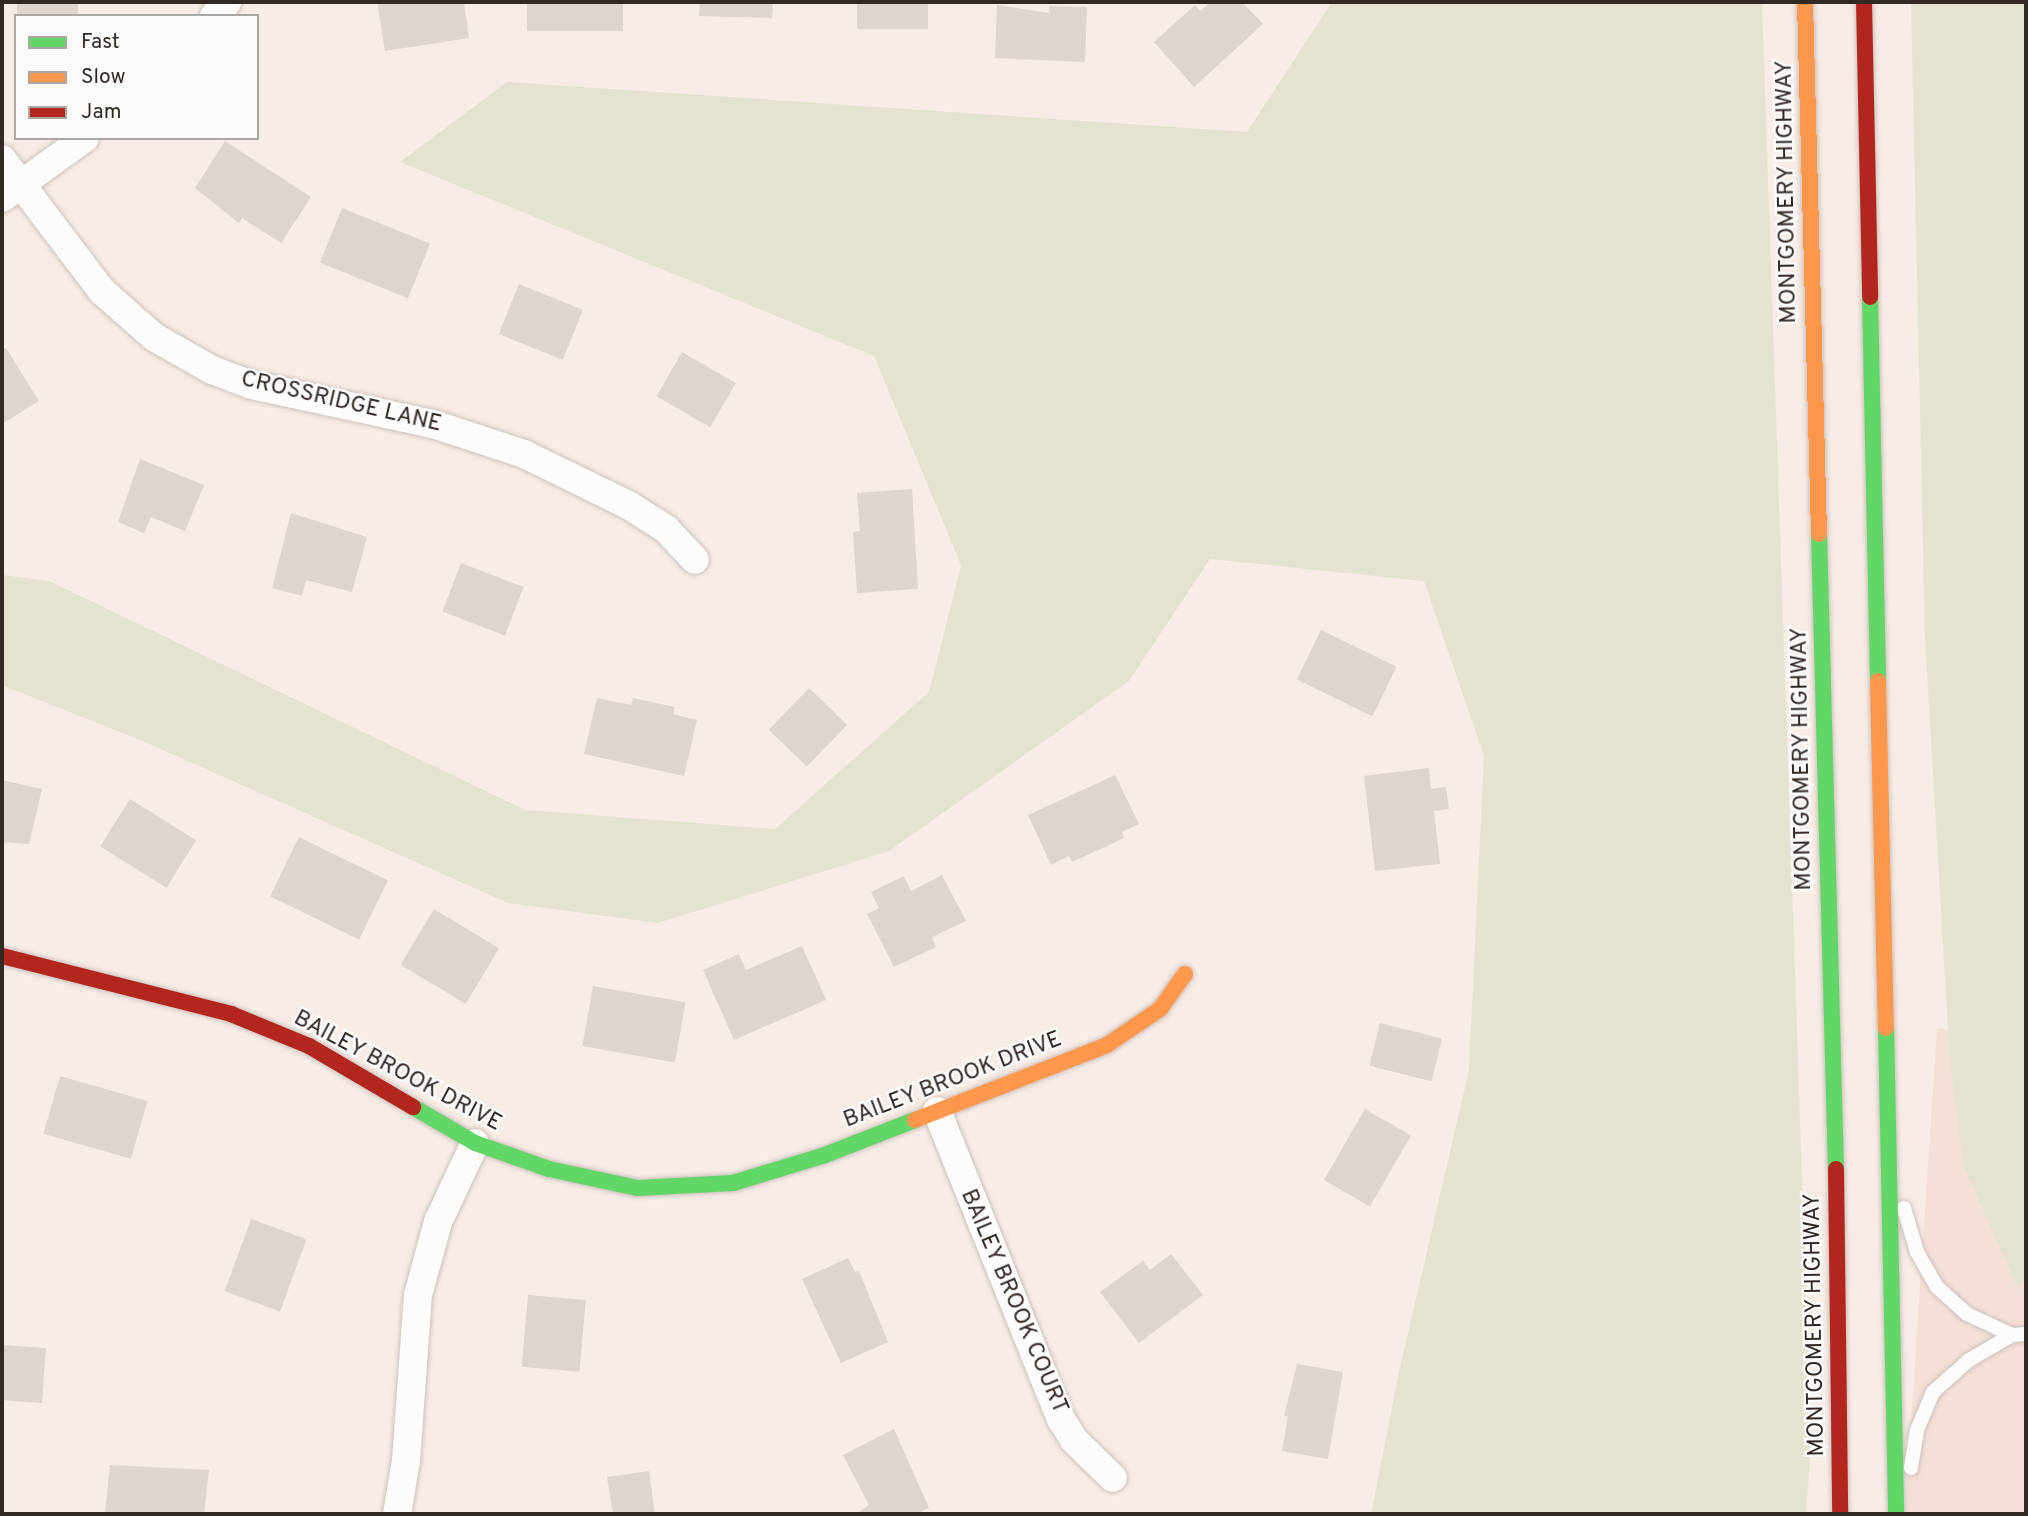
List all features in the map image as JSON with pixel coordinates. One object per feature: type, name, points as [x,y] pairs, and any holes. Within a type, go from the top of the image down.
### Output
[{"type":"main road","name":"MONTGOMERY HIGHWAY","points":[[1805,2],[1837,1208],[1840,1514]]},
{"type":"main road","points":[[1864,2],[1896,1514]]},
{"type":"main road","name":"BAILEY BROOK DRIVE","points":[[2,956],[103,978],[242,1019],[309,1046],[475,1143],[596,1181],[681,1189],[774,1172],[1107,1045],[1160,1009],[1185,974]]},
{"type":"street","points":[[11,192],[82,140]]},
{"type":"street","name":"CROSSRIDGE LANE","points":[[2,159],[11,192],[127,316],[200,363],[253,385],[433,424],[524,454],[630,506],[666,529],[695,560]]},
{"type":"street","name":"BAILEY BROOK COURT","points":[[937,1111],[1061,1419],[1073,1440],[1113,1478]]},
{"type":"street","points":[[397,1514],[406,1461],[418,1295],[438,1222],[475,1143]]},
{"type":"lane","points":[[1888,1153],[1917,1252],[1937,1287],[1967,1314],[2019,1335]]},
{"type":"lane","points":[[1904,1514],[1917,1430],[1933,1392],[1969,1360],[2019,1335]]},
{"type":"shaded area","points":[[1937,1029],[2026,1030],[2026,1514],[1905,1514]]},
{"type":"green space","points":[[1332,2],[1762,2],[1811,1445],[1806,1514],[1371,1514],[1399,1372],[1469,1070],[1484,756],[1424,581],[1210,559],[1129,681],[889,851],[658,923],[508,903],[145,742],[2,685],[2,575],[49,581],[525,810],[775,829],[929,692],[961,565],[874,356],[400,162],[507,82],[1247,132]]},
{"type":"green space","points":[[1911,2],[2026,2],[2026,1271],[2019,1291],[1964,1167],[1950,1064],[1925,637]]},
{"type":"building","points":[[17,2],[78,2],[78,14],[17,14]]},
{"type":"building","points":[[377,2],[464,2],[469,38],[385,51]]},
{"type":"building","points":[[527,2],[623,2],[623,31],[527,31]]},
{"type":"building","points":[[700,2],[773,2],[772,18],[699,16]]},
{"type":"building","points":[[857,2],[928,2],[928,29],[857,29]]},
{"type":"building","points":[[1211,2],[1242,2],[1263,24],[1194,87],[1154,42],[1195,5],[1200,11]]},
{"type":"building","points":[[997,5],[1049,13],[1049,6],[1087,7],[1085,62],[995,58]]},
{"type":"building","points":[[225,141],[311,197],[281,243],[242,218],[239,223],[195,188]]},
{"type":"building","points":[[342,208],[430,244],[408,298],[320,263]]},
{"type":"building","points":[[519,284],[583,310],[563,360],[499,334]]},
{"type":"building","points":[[6,348],[39,401],[2,424],[2,350]]},
{"type":"building","points":[[682,352],[736,383],[710,427],[656,396]]},
{"type":"building","points":[[140,459],[204,485],[185,531],[151,517],[144,533],[118,522]]},
{"type":"building","points":[[912,489],[918,589],[857,593],[853,532],[860,531],[857,493]]},
{"type":"building","points":[[291,513],[367,537],[352,592],[306,580],[302,596],[272,588]]},
{"type":"building","points":[[461,563],[524,587],[505,636],[442,612]]},
{"type":"building","points":[[1321,630],[1396,667],[1372,716],[1297,679]]},
{"type":"building","points":[[809,688],[847,725],[807,767],[769,730]]},
{"type":"building","points":[[597,698],[631,705],[633,698],[675,707],[673,714],[697,720],[684,776],[584,754]]},
{"type":"building","points":[[1429,768],[1431,789],[1446,787],[1449,809],[1434,811],[1440,864],[1375,871],[1364,776]]},
{"type":"building","points":[[1115,775],[1139,824],[1122,832],[1124,838],[1072,862],[1069,856],[1051,865],[1028,815]]},
{"type":"building","points":[[2,780],[42,789],[29,844],[2,842]]},
{"type":"building","points":[[130,799],[196,840],[166,888],[100,846]]},
{"type":"building","points":[[299,837],[388,880],[359,940],[270,896]]},
{"type":"building","points":[[942,875],[966,921],[932,937],[936,947],[894,967],[867,914],[879,908],[871,892],[904,876],[911,891]]},
{"type":"building","points":[[434,909],[499,948],[466,1004],[401,965]]},
{"type":"building","points":[[802,946],[826,1000],[734,1040],[703,970],[739,954],[746,970]]},
{"type":"building","points":[[593,986],[686,1002],[675,1062],[582,1046]]},
{"type":"building","points":[[1380,1023],[1442,1038],[1431,1081],[1369,1066]]},
{"type":"building","points":[[60,1076],[147,1101],[131,1159],[43,1134]]},
{"type":"building","points":[[1365,1109],[1411,1136],[1370,1207],[1324,1180]]},
{"type":"building","points":[[251,1219],[306,1239],[280,1312],[225,1291]]},
{"type":"building","points":[[1171,1254],[1203,1295],[1139,1343],[1100,1292],[1143,1261],[1150,1270]]},
{"type":"building","points":[[848,1258],[855,1272],[859,1271],[888,1342],[841,1363],[802,1279]]},
{"type":"building","points":[[528,1295],[586,1300],[580,1372],[522,1367]]},
{"type":"building","points":[[2,1345],[46,1348],[42,1403],[2,1400]]},
{"type":"building","points":[[1297,1364],[1343,1372],[1328,1459],[1282,1451],[1288,1416],[1284,1416]]},
{"type":"building","points":[[894,1429],[929,1508],[916,1514],[856,1514],[869,1505],[843,1455]]},
{"type":"building","points":[[110,1465],[209,1470],[204,1514],[105,1514]]},
{"type":"building","points":[[649,1471],[655,1514],[613,1514],[607,1477]]},
{"type":"traffic: fast","points":[[1870,297],[1878,681]]},
{"type":"traffic: fast","points":[[1819,534],[1836,1169]]},
{"type":"traffic: fast","points":[[1886,1028],[1896,1514]]},
{"type":"traffic: fast","points":[[413,1107],[475,1143],[549,1169],[638,1188],[733,1183],[825,1155],[915,1120]]},
{"type":"traffic: slow","points":[[1805,2],[1819,534]]},
{"type":"traffic: slow","points":[[1878,681],[1886,1028]]},
{"type":"traffic: slow","points":[[915,1120],[1107,1045],[1160,1009],[1185,974]]},
{"type":"traffic: jam","points":[[1864,2],[1870,297]]},
{"type":"traffic: jam","points":[[2,956],[231,1014],[309,1046],[413,1107]]},
{"type":"traffic: jam","points":[[1836,1169],[1840,1514]]}]
